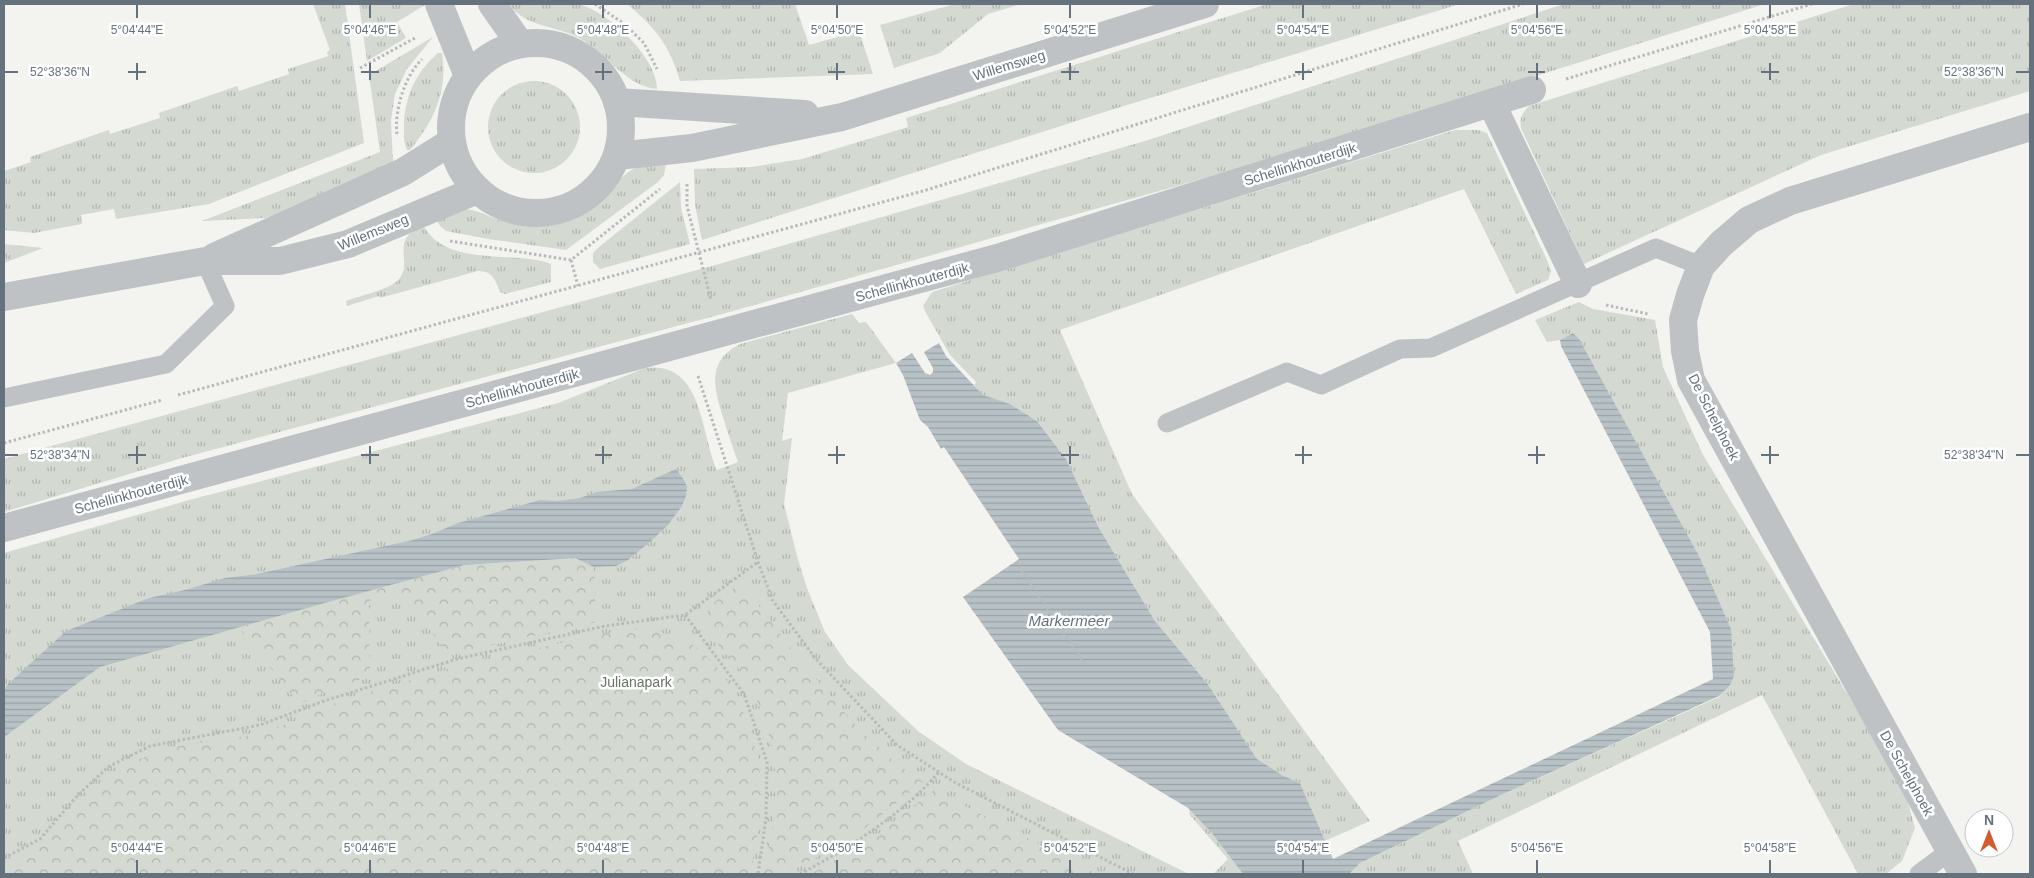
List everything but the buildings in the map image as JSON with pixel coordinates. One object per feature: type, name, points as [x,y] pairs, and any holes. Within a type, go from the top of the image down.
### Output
[{"type":"street","points":[[439,4],[468,76]]},
{"type":"street","points":[[492,4],[520,44]]},
{"type":"street","name":"Willemsweg","points":[[617,156],[692,148],[842,117],[1205,4]]},
{"type":"street","points":[[520,44],[551,44],[580,54],[603,75],[617,102],[622,129],[617,156],[604,181],[582,200],[556,211],[528,213],[500,206],[477,190],[460,168],[451,142],[451,119],[456,97],[468,76],[491,55],[520,44]]},
{"type":"street","name":"Schellinkhouterdijk","points":[[4,528],[997,258],[1532,90]]},
{"type":"street","name":"Willemsweg","points":[[617,102],[842,117]]},
{"type":"street","points":[[1492,104],[1578,284]]},
{"type":"street","name":"De Schelphoek","points":[[1956,863],[1692,380],[1685,351],[1684,320],[1690,295],[1701,266],[1721,244],[1749,220],[1790,201],[2030,127]]},
{"type":"street","name":"Willemsweg","points":[[205,261],[403,172],[451,142]]},
{"type":"street","name":"Willemsweg","points":[[4,297],[205,261],[280,261],[348,244],[477,190]]},
{"type":"lane","points":[[1167,423],[1288,372],[1321,385],[1400,349],[1431,348],[1656,248],[1701,266]]},
{"type":"lane","points":[[4,398],[166,364],[225,306],[205,261]]},
{"type":"lane","name":"De Schelphoek","points":[[1919,874],[1956,863]]},
{"type":"path","points":[[595,4],[623,23],[644,44],[657,70]]},
{"type":"path","points":[[4,443],[923,191],[1523,4]]},
{"type":"path","points":[[1532,90],[1812,4]]},
{"type":"path","points":[[360,68],[422,34]]},
{"type":"path","points":[[687,178],[687,206],[703,272]]},
{"type":"path","points":[[571,260],[578,286]]},
{"type":"path","points":[[1578,284],[1586,302],[1684,320]]},
{"type":"path","points":[[688,343],[758,562],[773,600],[815,658],[897,745],[954,782],[1133,874]]},
{"type":"path","points":[[4,858],[40,839],[77,796],[108,767],[150,746],[260,726],[324,701],[457,659],[605,626],[685,615],[758,562]]},
{"type":"path","points":[[1016,562],[1084,663]]},
{"type":"path","points":[[685,615],[744,694],[767,762],[766,819],[758,874]]},
{"type":"path","points":[[800,874],[830,858],[876,828],[924,790],[939,772]]},
{"type":"green space","points":[[313,4],[345,4],[364,143],[209,204],[116,219],[114,209],[81,215],[82,224],[34,233],[4,230],[4,171],[31,162],[30,157],[109,130],[110,134],[160,118],[159,113],[237,86],[239,91],[289,74],[288,69],[328,56],[327,52],[330,50]]},
{"type":"green space","points":[[359,4],[425,5],[397,22],[406,38],[367,61]]},
{"type":"green space","points":[[508,4],[575,4],[589,8],[602,15],[640,50],[649,63],[655,77],[657,89],[633,81],[595,48],[584,41],[573,35],[530,21],[522,17]]},
{"type":"green space","points":[[627,4],[795,4],[809,45],[859,31],[873,74],[680,81],[671,57],[660,38],[646,21]]},
{"type":"green space","points":[[955,4],[1021,4],[988,14],[940,53],[894,68],[880,25]]},
{"type":"green space","points":[[1267,4],[1460,4],[1114,109],[702,240],[695,205],[694,169],[751,167],[802,159],[908,127],[906,118]]},
{"type":"green space","points":[[1564,4],[1765,4],[1266,161],[726,313],[182,458],[4,512],[4,459],[719,264],[1145,141]]},
{"type":"green space","points":[[1854,4],[2030,4],[2030,91],[1821,155],[1584,264],[1521,128],[1522,115],[1529,106]]},
{"type":"green space","points":[[433,37],[407,69],[395,94],[391,121],[393,162],[282,214],[265,218],[202,221],[380,152],[369,75]]},
{"type":"green space","points":[[438,53],[442,53],[443,80],[441,93],[426,128],[410,150],[407,150],[404,140],[404,120],[408,98],[423,69]]},
{"type":"green space","points":[[534,81],[552,84],[567,94],[577,109],[580,127],[577,145],[567,160],[552,170],[534,173],[516,170],[501,160],[491,145],[488,127],[491,109],[501,94],[516,84]]},
{"type":"green space","points":[[1455,130],[1478,130],[1487,133],[1547,260],[1551,271],[1548,280],[1516,294],[1464,189],[1060,330],[1132,494],[1370,821],[1325,841],[1300,783],[1282,775],[1257,759],[1207,683],[1155,621],[1099,528],[1066,459],[1037,421],[1010,404],[983,396],[974,385],[976,382],[950,355],[923,306],[932,292]]},
{"type":"green space","points":[[646,164],[666,164],[664,175],[658,182],[566,250],[446,231],[434,217],[456,209],[464,209],[513,224],[534,226],[556,223],[590,208],[608,193],[623,176],[637,167]]},
{"type":"green space","points":[[680,182],[681,208],[690,244],[600,269],[593,262],[593,253],[599,247]]},
{"type":"green space","points":[[423,225],[434,238],[447,247],[463,253],[535,260],[551,264],[551,282],[505,294],[500,292],[490,274],[478,271],[347,306],[346,301],[380,290],[397,281],[404,267],[404,245],[406,238],[412,231]]},
{"type":"green space","points":[[4,244],[43,248],[4,263]]},
{"type":"green space","points":[[1579,302],[1593,309],[1655,320],[1663,367],[1702,453],[1904,788],[1915,828],[1902,861],[1886,874],[1858,874],[1762,695],[1458,841],[1473,874],[1346,874],[1351,872],[1360,863],[1501,795],[1719,697],[1734,676],[1573,333],[1560,340],[1547,342],[1535,320]]},
{"type":"green space","name":"Julianapark","points":[[852,314],[859,323],[866,322],[896,363],[788,393],[782,441],[792,438],[784,504],[807,588],[825,632],[848,665],[918,731],[966,764],[1189,874],[4,874],[4,553],[193,499],[558,403],[645,368],[664,369],[678,375],[689,387],[702,419],[717,470],[738,462],[722,414],[715,383],[718,366],[722,358],[740,344]]},
{"type":"green space","points":[[575,558],[594,567],[596,622],[449,655],[401,592],[369,601],[370,677],[339,686],[299,704],[239,627],[464,565]]},
{"type":"green space","points":[[736,587],[744,589],[750,594],[802,663],[859,729],[900,766],[923,782],[865,828],[834,848],[784,874],[762,874],[769,848],[775,796],[775,770],[765,720],[755,696],[741,672],[711,635],[706,623],[708,610],[712,605]]},
{"type":"green space","points":[[647,629],[675,636],[700,650],[724,678],[735,694],[743,712],[756,750],[761,787],[760,820],[750,874],[4,874],[4,868],[31,854],[45,844],[80,803],[108,777],[133,762],[160,751],[179,746],[254,735],[298,720],[343,700],[455,667],[579,639],[625,630]]},
{"type":"green space","points":[[934,790],[1097,874],[811,874],[878,834]]},
{"type":"green space","points":[[1190,809],[1211,832],[1243,874],[1213,874],[1228,859],[1189,814]]},
{"type":"water","name":"Markermeer","points":[[1573,333],[1579,339],[1699,556],[1731,629],[1734,676],[1730,685],[1719,696],[1501,795],[1360,863],[1350,873],[1346,874],[1243,874],[1211,832],[1188,808],[1058,730],[963,597],[1019,559],[944,447],[941,449],[928,427],[920,420],[903,375],[896,363],[912,353],[925,373],[930,375],[933,372],[933,368],[924,352],[939,343],[946,356],[983,395],[1010,404],[1037,421],[1066,459],[1099,528],[1155,621],[1207,683],[1257,759],[1282,775],[1300,783],[1333,859],[1713,679],[1710,632],[1561,346],[1560,340]]},
{"type":"water","points":[[676,469],[687,487],[682,506],[668,525],[650,542],[628,560],[616,566],[594,567],[575,558],[464,565],[321,604],[100,667],[4,737],[4,691],[8,684],[66,631],[149,598],[225,578],[257,574],[413,540],[458,523],[540,500],[557,501],[580,498],[597,492],[632,489]]}]
